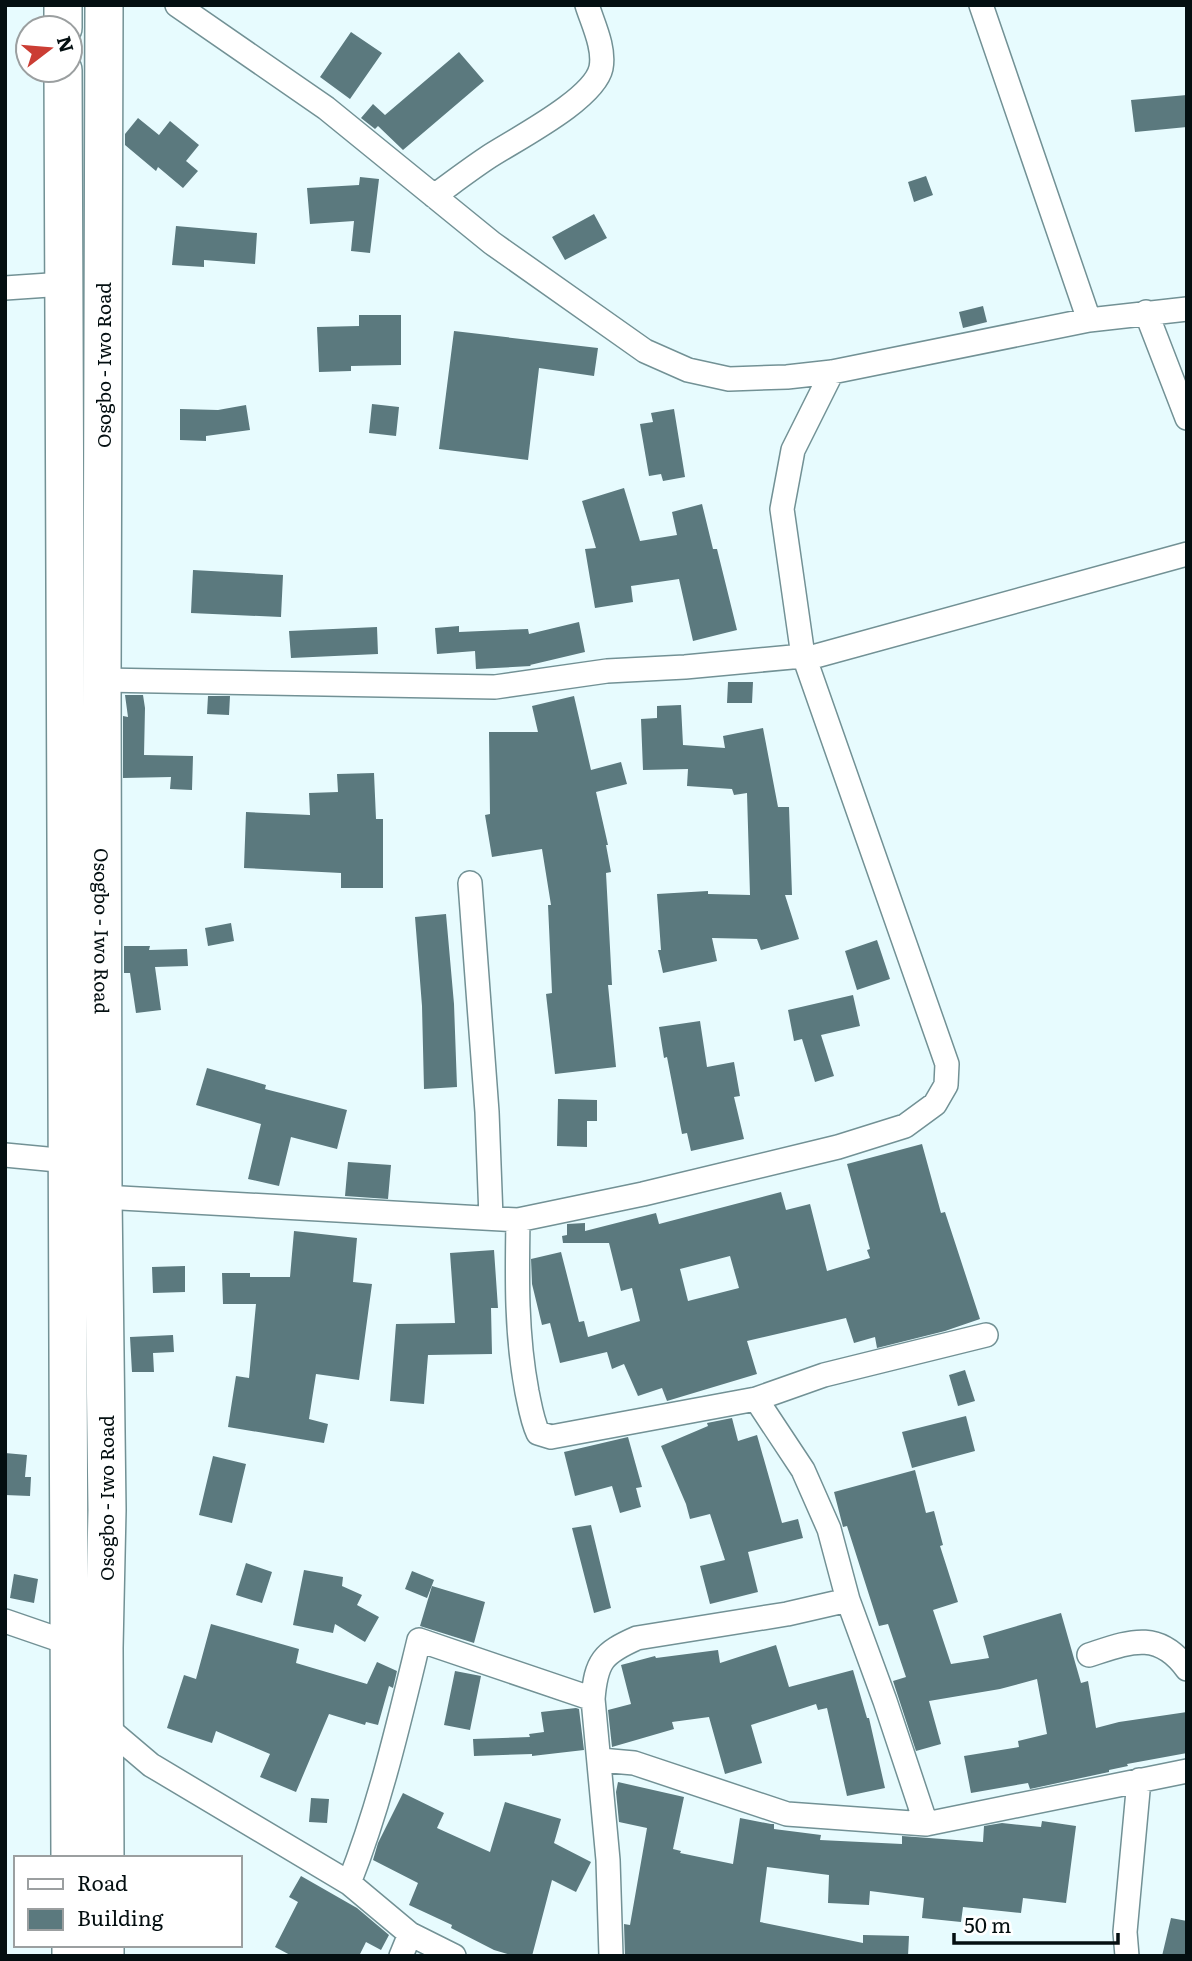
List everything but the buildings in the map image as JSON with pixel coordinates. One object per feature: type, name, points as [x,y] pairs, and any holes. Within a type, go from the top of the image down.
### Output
[{"type":"main road","name":"Osogbo - Iwo Road","points":[[105,6],[102,680],[103,1197],[107,1510],[105,1856]]},
{"type":"main road","name":"Osogbo - Iwo Road","points":[[63,84],[70,1856]]},
{"type":"street","points":[[177,5],[326,108],[492,243],[645,351],[688,370],[729,379],[832,372],[1089,320],[1187,309]]},
{"type":"street","points":[[434,196],[486,158],[554,117],[590,88],[600,70],[601,53],[587,5]]},
{"type":"street","points":[[981,5],[1089,320]]},
{"type":"street","points":[[5,288],[64,284]]},
{"type":"street","points":[[1146,312],[1187,418]]},
{"type":"street","points":[[103,1197],[518,1220],[656,1191],[838,1147],[905,1126],[935,1104],[946,1085],[947,1064],[804,657],[782,509],[793,450],[832,372]]},
{"type":"street","points":[[102,680],[495,687],[607,671],[804,657],[1187,554]]},
{"type":"street","points":[[470,883],[491,1218]]},
{"type":"street","points":[[5,1155],[68,1161]]},
{"type":"street","points":[[518,1220],[518,1325],[522,1367],[534,1424],[538,1433],[551,1437],[756,1399],[824,1375],[986,1335]]},
{"type":"street","points":[[756,1399],[808,1482],[829,1529],[848,1600],[926,1824]]},
{"type":"street","points":[[611,1956],[600,1760],[593,1699],[601,1660],[617,1646],[637,1638],[787,1614],[848,1600]]},
{"type":"street","points":[[5,1620],[69,1643]]},
{"type":"street","points":[[349,1883],[362,1852],[400,1720],[419,1640],[593,1699]]},
{"type":"street","points":[[1089,1655],[1140,1640],[1160,1644],[1178,1656],[1187,1669]]},
{"type":"street","points":[[105,1726],[151,1765],[349,1883],[411,1934],[454,1956]]},
{"type":"street","points":[[600,1760],[634,1763],[786,1814],[926,1824],[1187,1771]]},
{"type":"street","points":[[1127,1956],[1125,1932],[1139,1780]]},
{"type":"street","points":[[401,1956],[411,1934]]}]
